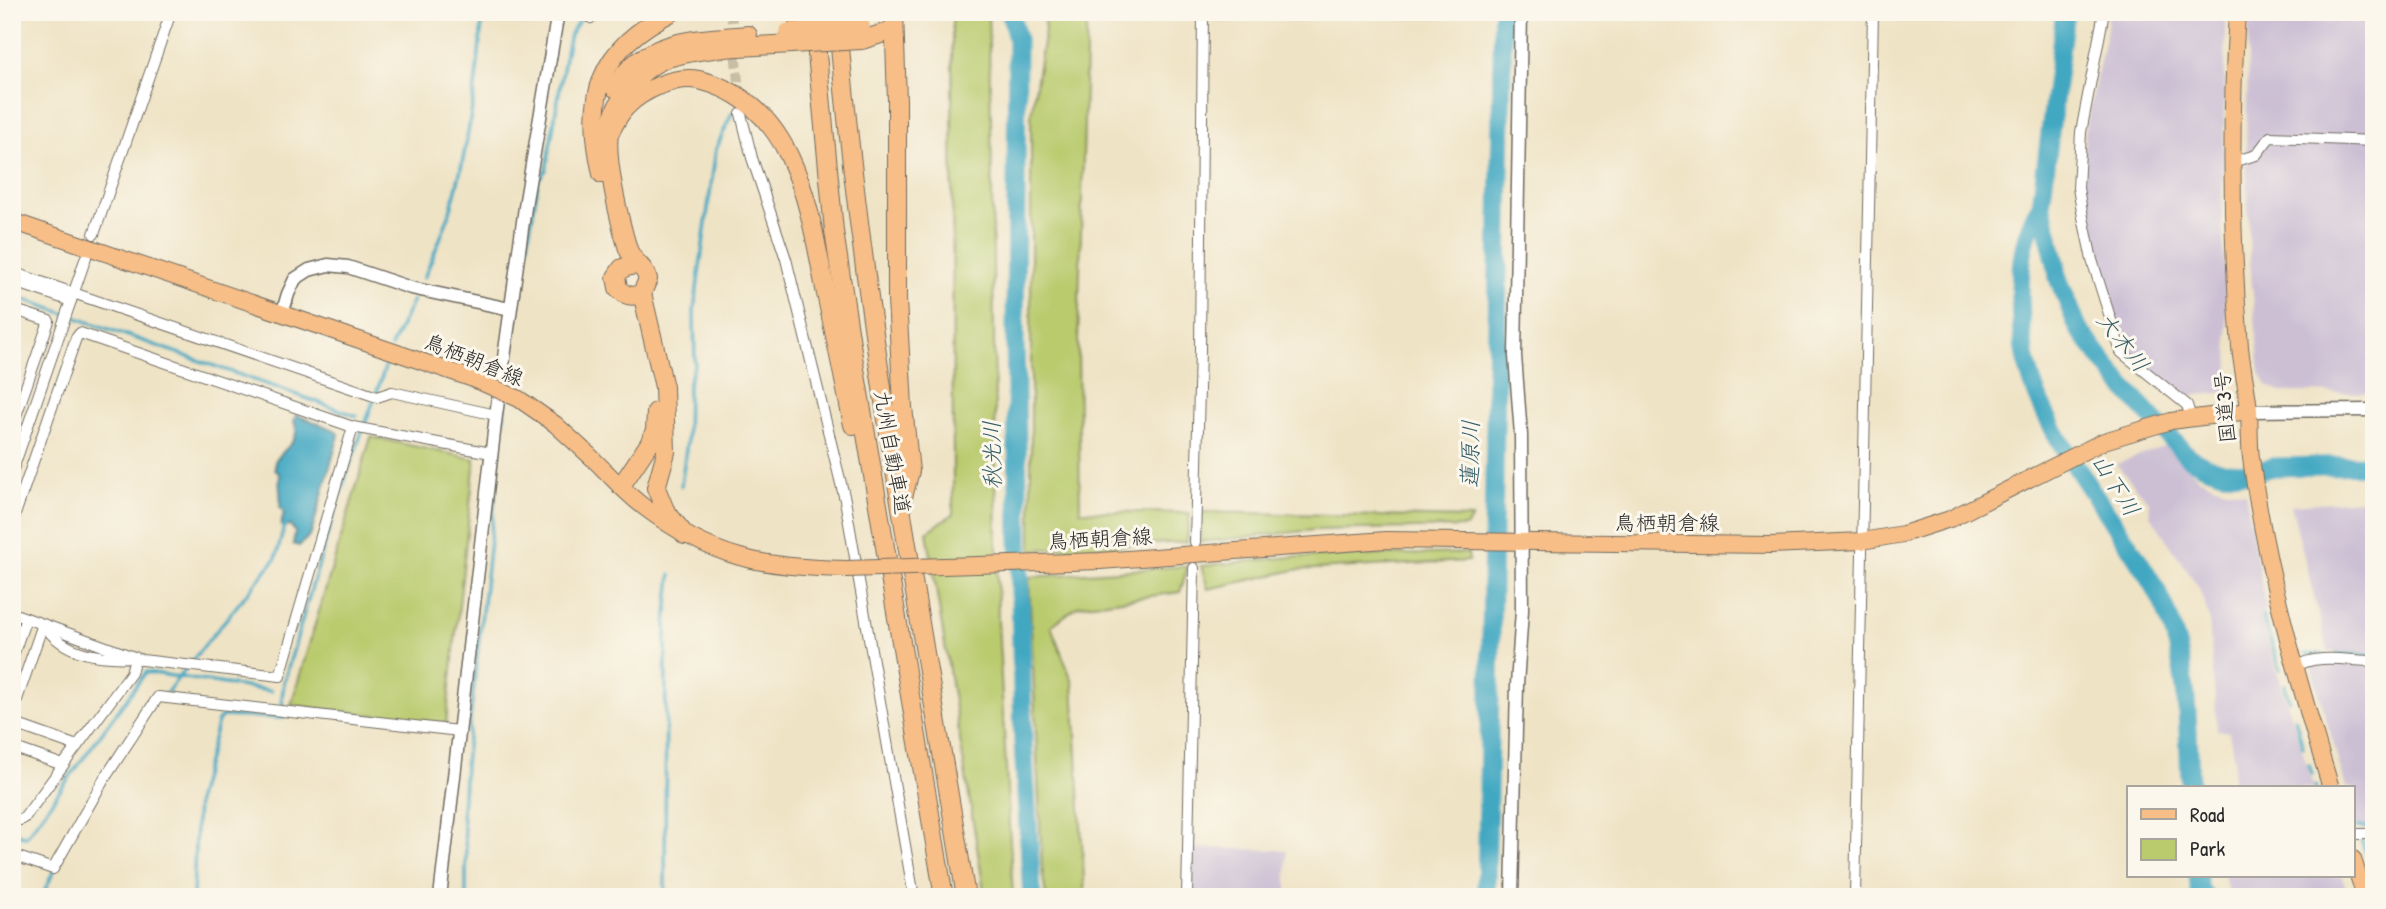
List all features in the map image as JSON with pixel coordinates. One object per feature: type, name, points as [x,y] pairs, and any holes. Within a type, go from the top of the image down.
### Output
[{"type":"highway","points":[[637,294],[647,284],[647,274],[629,266],[601,169],[595,139],[595,100],[613,57],[632,36],[671,12]]},
{"type":"highway","name":"九州自動車道","points":[[813,12],[834,231],[944,897]]},
{"type":"highway","name":"九州自動車道","points":[[837,12],[858,228],[966,897]]},
{"type":"highway","points":[[601,169],[601,136],[608,100],[632,66],[659,49],[696,39],[862,34],[894,21],[897,101],[897,299],[903,407],[910,471],[901,504]]},
{"type":"highway","points":[[637,294],[621,292],[616,283],[616,277],[629,266],[629,251],[610,171],[609,134],[622,94],[642,73],[665,59],[695,51],[789,38]]},
{"type":"highway","points":[[609,134],[626,107],[646,92],[669,82],[693,79],[734,92],[752,105],[771,125],[786,150],[798,175],[812,223],[867,497],[904,658]]},
{"type":"highway","points":[[637,294],[664,387],[666,452],[656,488],[664,510],[685,535]]},
{"type":"highway","points":[[621,486],[649,444],[655,430],[654,388],[637,294]]},
{"type":"highway","points":[[621,486],[645,467],[661,449],[666,431]]},
{"type":"main road","name":"国道3号","points":[[2237,12],[2232,162],[2241,349],[2249,411],[2251,457],[2278,597],[2295,667],[2330,786]]},
{"type":"main road","name":"鳥栖朝倉線","points":[[12,221],[476,380],[519,398],[555,424],[642,506],[685,535],[720,552],[756,562],[796,568],[846,569],[1100,561],[1386,540],[1771,545],[1862,541],[1903,534],[1951,519],[2104,441],[2171,421],[2249,411]]},
{"type":"main road","points":[[2354,862],[2365,897]]},
{"type":"street","points":[[94,234],[171,12]]},
{"type":"street","points":[[440,897],[510,309],[558,12]]},
{"type":"street","points":[[582,12],[591,18],[597,12]]},
{"type":"street","points":[[1195,542],[1200,350],[1203,12]]},
{"type":"street","points":[[1512,897],[1522,543],[1521,435],[1515,356],[1521,12]]},
{"type":"street","points":[[1856,897],[1873,12]]},
{"type":"street","points":[[2104,12],[2081,132],[2078,188],[2092,260],[2121,352],[2187,405],[2191,418]]},
{"type":"street","points":[[741,114],[752,158],[786,259],[845,500],[914,897]]},
{"type":"street","points":[[2232,162],[2256,155],[2270,137],[2374,141]]},
{"type":"street","points":[[12,472],[86,257]]},
{"type":"street","points":[[282,314],[295,279],[309,270],[328,265],[348,267],[411,288],[510,309]]},
{"type":"street","points":[[12,272],[72,297]]},
{"type":"street","points":[[12,281],[72,297],[377,397],[392,392],[496,415]]},
{"type":"street","points":[[12,309],[49,321],[12,427]]},
{"type":"street","points":[[12,523],[80,333],[353,427],[491,453]]},
{"type":"street","points":[[2249,411],[2374,410]]},
{"type":"street","points":[[12,613],[135,657],[280,676],[353,427]]},
{"type":"street","points":[[1186,897],[1194,568]]},
{"type":"street","points":[[13,652],[26,618]]},
{"type":"street","points":[[12,714],[43,624]]},
{"type":"street","points":[[12,818],[20,820],[25,817],[131,673],[135,657]]},
{"type":"street","points":[[2295,667],[2305,660],[2315,659],[2374,662]]},
{"type":"street","points":[[12,855],[53,869],[103,780],[158,697],[459,732]]},
{"type":"street","points":[[12,723],[77,746]]},
{"type":"street","points":[[12,747],[63,765]]},
{"type":"street","points":[[2354,834],[2374,834]]},
{"type":"shaded area","points":[[2108,12],[2226,12],[2222,216],[2230,392],[2184,396],[2129,356],[2123,347],[2096,261],[2083,190],[2085,133]]},
{"type":"shaded area","points":[[2249,12],[2374,12],[2374,393],[2280,392],[2267,385],[2260,374],[2250,262],[2246,148]]},
{"type":"shaded area","points":[[2169,445],[2198,478],[2221,488],[2245,492],[2266,610],[2259,613],[2313,786],[2232,786],[2234,759],[2229,732],[2217,730],[2209,617],[2199,588],[2150,515],[2149,502],[2116,464]]},
{"type":"shaded area","points":[[2374,499],[2374,653],[2328,652],[2291,505]]},
{"type":"shaded area","points":[[2311,665],[2374,665],[2374,833],[2356,824],[2354,786],[2345,786]]},
{"type":"shaded area","points":[[1192,848],[1287,850],[1287,897],[1192,897]]},
{"type":"shaded area","points":[[2224,878],[2343,878],[2349,897],[2229,897]]},
{"type":"green space","points":[[952,12],[988,12],[998,622],[1013,897],[985,897],[927,532],[953,514]]},
{"type":"green space","points":[[1043,12],[1087,12],[1078,344],[1080,511],[1190,513],[1187,542],[1031,550],[1031,115],[1045,30]]},
{"type":"green space","points":[[371,437],[475,459],[446,724],[291,705]]},
{"type":"green space","points":[[1199,512],[1472,518],[1466,527],[1314,530],[1201,542]]},
{"type":"green space","points":[[1468,553],[1469,561],[1295,570],[1208,589],[1201,566],[1292,557]]},
{"type":"green space","points":[[1188,566],[1180,592],[1078,606],[1051,626],[1073,683],[1085,897],[1046,897],[1042,868],[1029,577]]},
{"type":"water","points":[[296,415],[335,430],[339,435],[311,534],[299,546],[293,544],[295,532],[291,526],[281,525],[284,512],[280,507],[280,475],[275,469],[275,461],[292,443],[296,434]]},
{"type":"waterway","points":[[424,278],[448,218],[461,168],[475,90],[483,12]]},
{"type":"waterway","name":"秋光川","points":[[1010,12],[1017,39],[1015,339],[1023,742],[1032,897]]},
{"type":"waterway","name":"蓮原川","points":[[1486,897],[1503,12]]},
{"type":"waterway","name":"大木川","points":[[2065,12],[2041,205],[2058,278],[2078,328],[2122,385],[2188,457],[2207,467],[2223,472],[2248,473],[2274,467],[2374,465]]},
{"type":"waterway","points":[[507,390],[518,301],[538,180],[546,170],[570,34],[584,13]]},
{"type":"waterway","points":[[681,486],[687,441],[688,385],[695,363],[694,311],[716,149],[732,113]]},
{"type":"waterway","name":"山下川","points":[[2041,205],[2026,238],[2021,273],[2022,333],[2031,379],[2064,448],[2144,570],[2166,610],[2174,632],[2183,676],[2188,720],[2190,786]]},
{"type":"waterway","points":[[12,295],[357,416]]},
{"type":"waterway","points":[[391,347],[413,300]]},
{"type":"waterway","points":[[193,897],[197,799],[218,721],[222,716],[284,718],[284,682],[346,476],[389,354]]},
{"type":"waterway","points":[[466,897],[466,849],[462,813],[465,764],[506,398]]},
{"type":"waterway","points":[[191,662],[276,558],[285,523]]},
{"type":"waterway","points":[[665,897],[666,624],[671,575]]},
{"type":"waterway","points":[[2262,615],[2280,669]]},
{"type":"waterway","points":[[2307,654],[2323,654]]},
{"type":"waterway","points":[[2337,654],[2374,655]]},
{"type":"waterway","points":[[165,695],[186,668]]},
{"type":"waterway","points":[[12,832],[26,837],[146,672],[271,691]]},
{"type":"waterway","points":[[2285,685],[2289,700]]},
{"type":"waterway","points":[[2295,718],[2303,747]]},
{"type":"waterway","points":[[2309,765],[2312,774]]},
{"type":"waterway","points":[[2357,827],[2374,828]]},
{"type":"waterway","points":[[2361,839],[2374,877]]},
{"type":"waterway","points":[[42,897],[54,870]]},
{"type":"waterway","points":[[2198,878],[2216,897]]},
{"type":"waterway","name":"山下川","points":[[2198,878],[2200,897]]},
{"type":"tunnel","points":[[731,12],[740,100]]}]
